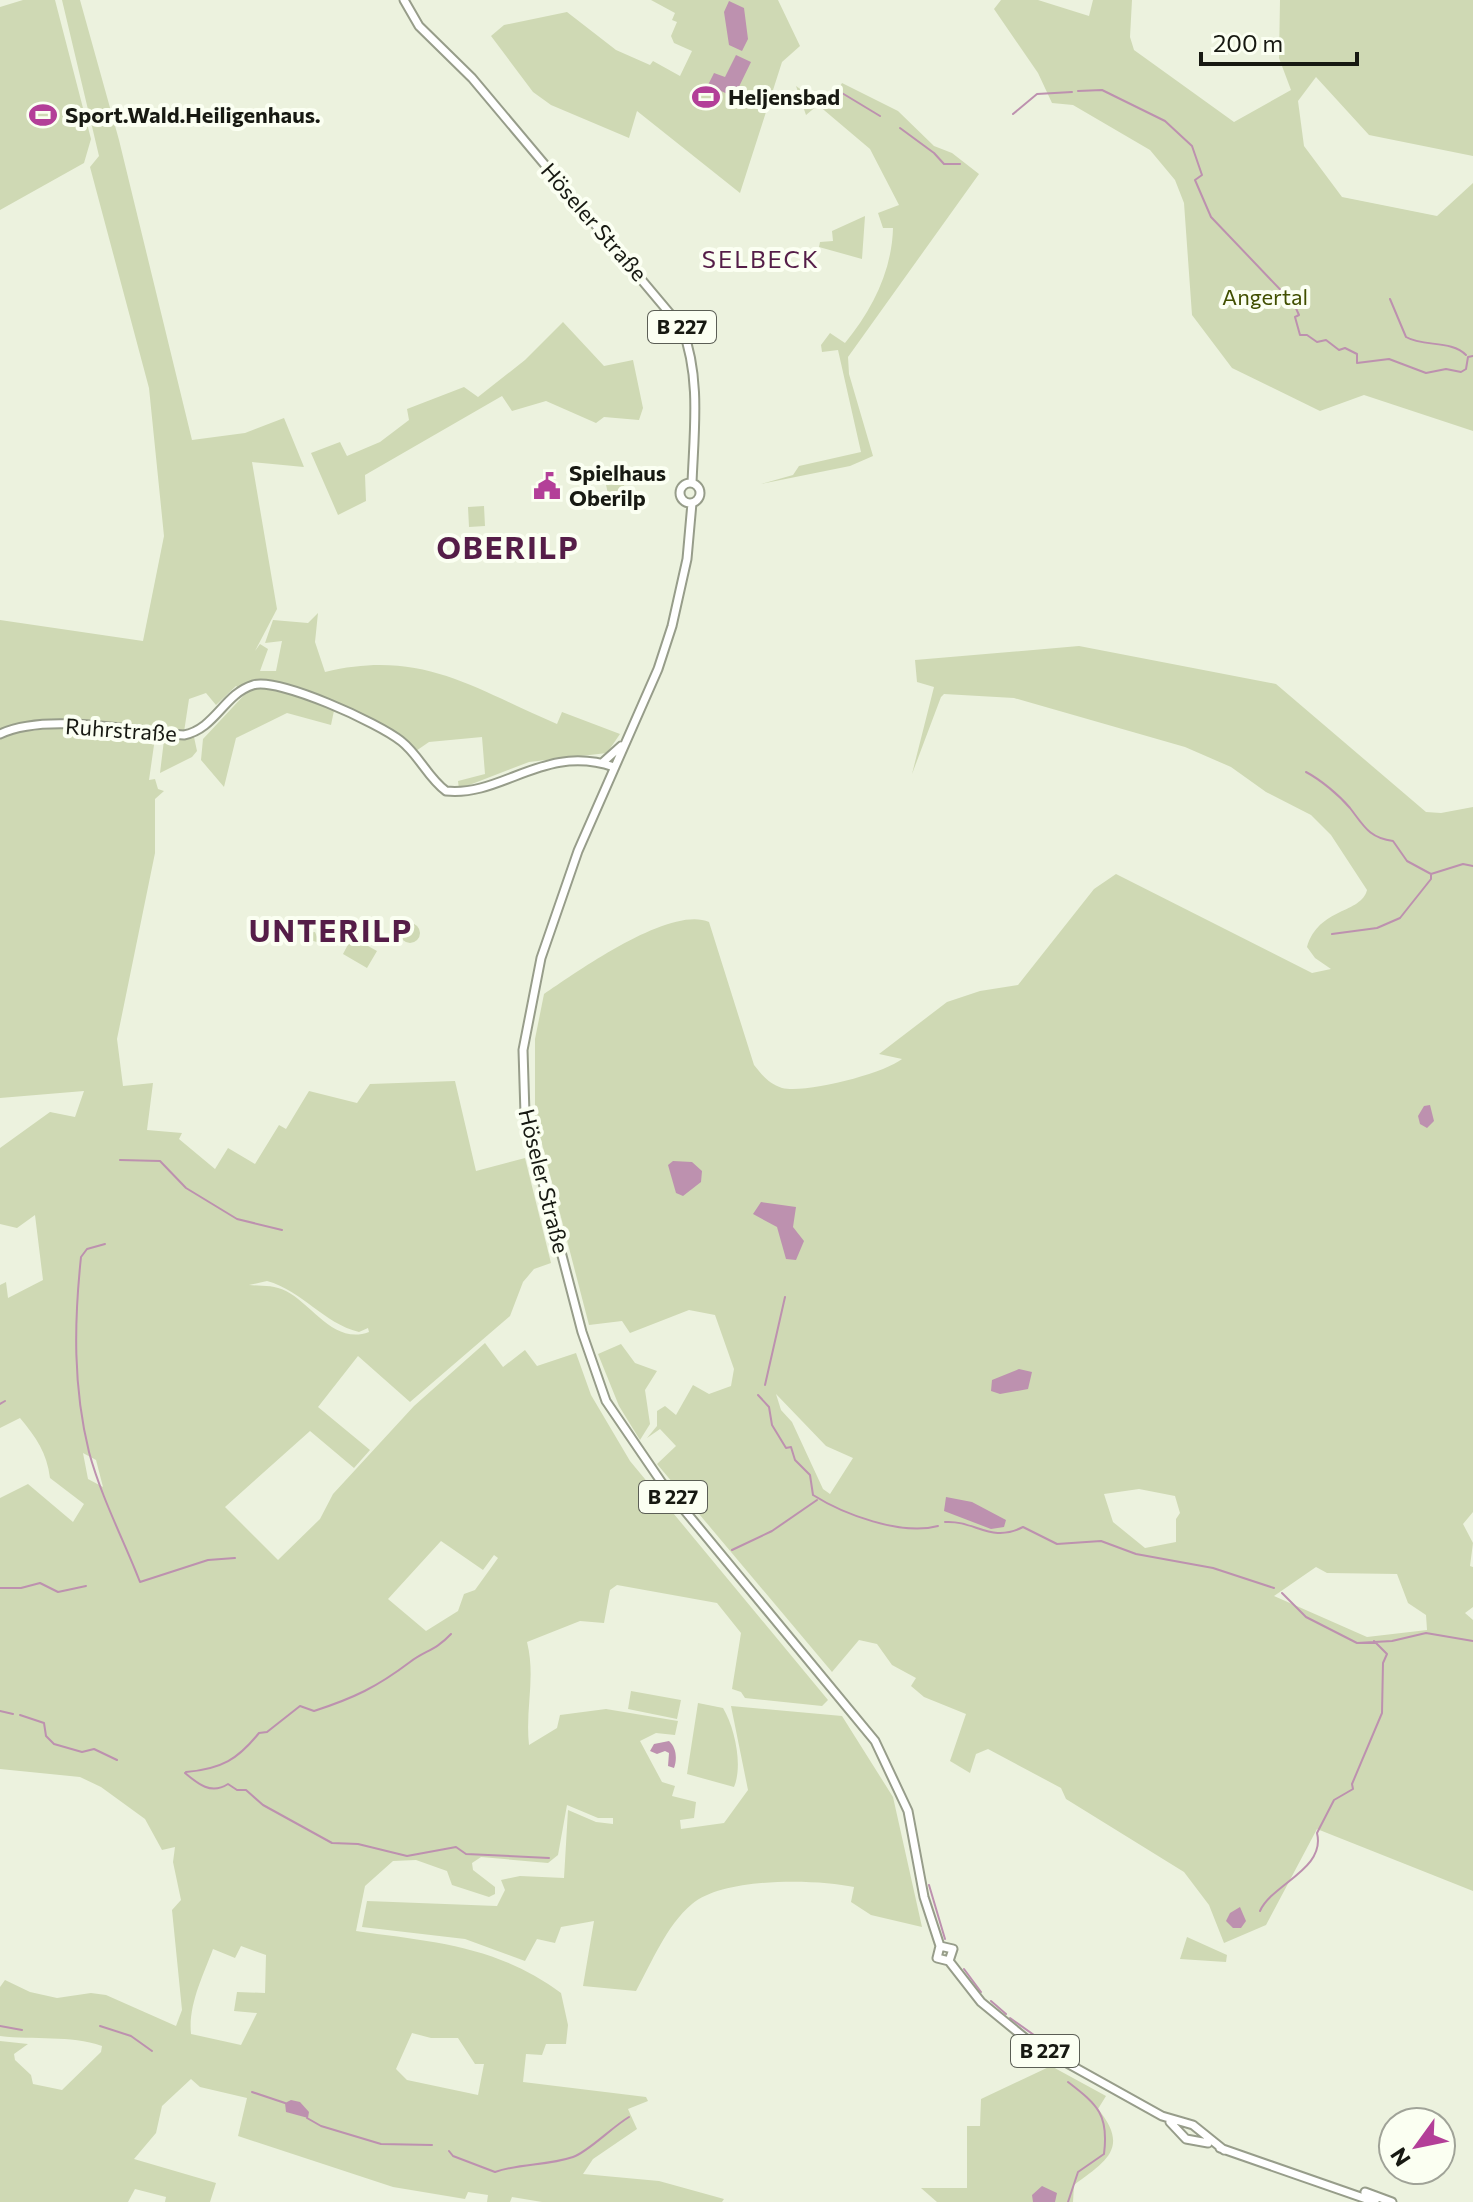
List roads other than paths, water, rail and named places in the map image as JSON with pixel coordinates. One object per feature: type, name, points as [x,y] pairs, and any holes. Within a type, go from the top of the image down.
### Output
[{"type":"main road","name":"Höseler Straße","points":[[404,0],[419,26],[472,78],[682,328],[689,346],[695,394],[692,483]]},
{"type":"main road","points":[[692,483],[698,486],[701,494],[692,503],[684,501],[680,494],[682,486],[692,483]]},
{"type":"main road","name":"Höseler Straße","points":[[692,503],[687,559],[672,626],[658,669],[578,851],[541,958],[523,1050],[529,1134],[582,1332],[606,1401],[646,1463],[875,1741],[896,1778],[914,1834],[924,1897],[940,1946],[937,1958],[949,1961],[981,2002],[1017,2033],[1183,2128]]},
{"type":"main road","name":"Ruhrstraße","points":[[0,734],[25,727],[63,725],[184,735],[208,725],[242,690],[261,683],[374,722],[401,741],[446,791],[470,791],[544,765],[602,763],[614,767]]},
{"type":"main road","points":[[602,763],[623,744]]},
{"type":"main road","points":[[1195,2134],[1186,2139],[1183,2128],[1193,2125],[1195,2134],[1224,2150],[1354,2192],[1367,2192],[1379,2201],[1392,2202]]},
{"type":"waterway","points":[[837,90],[880,116]]},
{"type":"waterway","points":[[1078,91],[1102,90],[1165,121],[1192,146],[1202,175],[1195,180],[1211,217],[1294,304],[1299,315],[1295,317],[1300,335],[1307,335],[1317,342],[1326,340],[1339,350],[1345,348],[1357,354],[1357,363],[1389,359],[1426,373],[1446,369],[1461,372],[1466,369],[1468,357],[1473,356]]},
{"type":"waterway","points":[[1013,114],[1037,94],[1072,92]]},
{"type":"waterway","points":[[900,128],[944,164],[960,164]]},
{"type":"waterway","points":[[1390,299],[1406,337],[1453,347],[1466,355]]},
{"type":"waterway","points":[[1306,772],[1341,798],[1373,834],[1393,841],[1407,861],[1431,874],[1463,864],[1473,866]]},
{"type":"waterway","points":[[1332,934],[1377,928],[1400,918],[1431,879],[1431,874]]},
{"type":"waterway","points":[[120,1160],[160,1161],[186,1188],[237,1219],[282,1230]]},
{"type":"waterway","points":[[105,1244],[87,1249],[81,1257],[76,1355],[80,1403],[89,1452],[111,1513],[140,1582],[208,1560],[235,1558]]},
{"type":"waterway","points":[[765,1385],[785,1297]]},
{"type":"waterway","points":[[758,1395],[769,1407],[772,1425],[786,1448],[791,1447],[795,1460],[810,1475],[813,1495],[856,1516],[890,1526],[938,1526]]},
{"type":"waterway","points":[[0,1404],[5,1401]]},
{"type":"waterway","points":[[732,1550],[772,1531],[817,1500]]},
{"type":"waterway","points":[[945,1522],[1002,1533],[1023,1527],[1057,1544],[1101,1541],[1136,1554],[1213,1568],[1274,1588]]},
{"type":"waterway","points":[[0,1588],[21,1588],[40,1583],[58,1592],[86,1586]]},
{"type":"waterway","points":[[1282,1593],[1306,1617],[1357,1643],[1392,1641],[1426,1633],[1473,1641]]},
{"type":"waterway","points":[[186,1772],[228,1761],[244,1750],[259,1733],[267,1732],[300,1706],[314,1711],[365,1691],[451,1634]]},
{"type":"waterway","points":[[1260,1911],[1266,1901],[1314,1857],[1318,1846],[1317,1833],[1334,1800],[1353,1789],[1352,1784],[1382,1713],[1383,1663],[1387,1654],[1374,1641]]},
{"type":"waterway","points":[[0,1711],[13,1714]]},
{"type":"waterway","points":[[20,1715],[44,1723],[46,1736],[54,1744],[82,1752],[94,1749],[117,1760]]},
{"type":"waterway","points":[[185,1773],[210,1788],[228,1784],[237,1790],[246,1790],[263,1805],[332,1843],[358,1844],[407,1856],[456,1847],[466,1854],[549,1858]]},
{"type":"waterway","points":[[929,1885],[945,1939]]},
{"type":"waterway","points":[[964,1969],[981,1992]]},
{"type":"waterway","points":[[991,2001],[1006,2014]]},
{"type":"waterway","points":[[1010,2018],[1048,2045]]},
{"type":"waterway","points":[[0,2026],[22,2030]]},
{"type":"waterway","points":[[100,2026],[131,2036],[152,2051]]},
{"type":"waterway","points":[[1068,2082],[1087,2097],[1099,2112],[1105,2141],[1104,2154],[1078,2172],[1068,2202]]},
{"type":"waterway","points":[[252,2092],[285,2103]]},
{"type":"waterway","points":[[449,2151],[453,2156],[495,2172],[553,2162],[579,2154],[629,2117]]},
{"type":"waterway","points":[[307,2118],[321,2126],[381,2144],[432,2145]]},
{"type":"place","name":"Heljensbad","points":[[706,97]]},
{"type":"place","name":"Sport.Wald.Heiligenhaus.","points":[[43,115]]},
{"type":"place","name":"Spielhaus Oberilp","points":[[547,486]]},
{"type":"district","name":"SELBECK","points":[[761,260]]},
{"type":"district","name":"OBERILP","points":[[508,549]]},
{"type":"district","name":"UNTERILP","points":[[331,932]]},
{"type":"park label","name":"Angertal","points":[[1265,297]]}]
